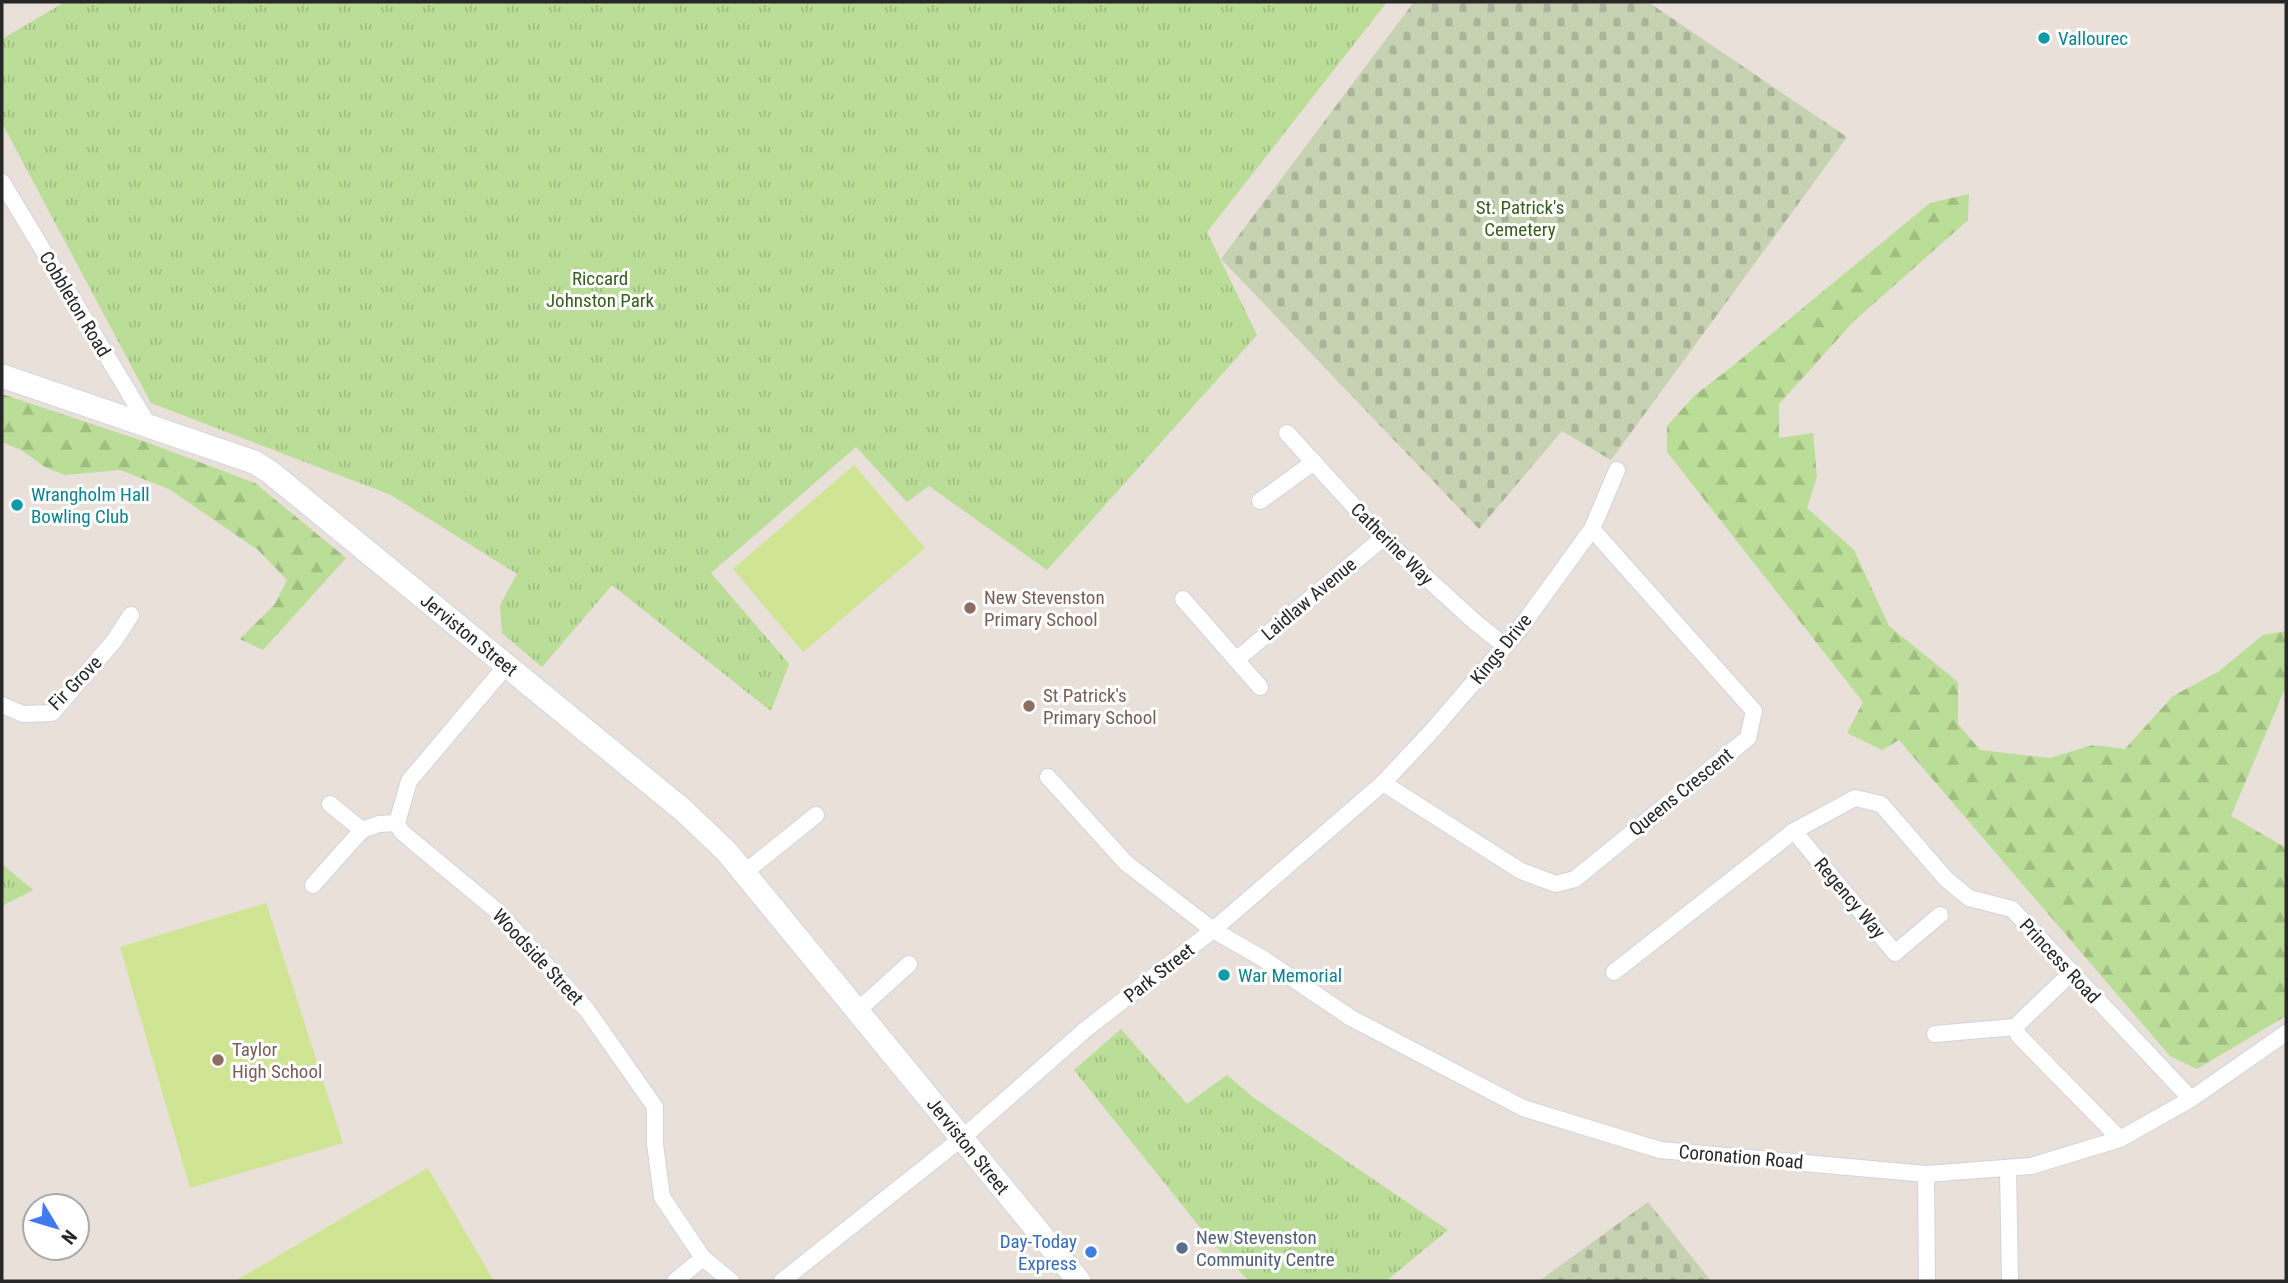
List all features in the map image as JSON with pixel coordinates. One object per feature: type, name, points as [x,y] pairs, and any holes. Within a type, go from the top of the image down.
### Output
[{"type":"main road","name":"Jerviston Street","points":[[2,376],[254,462],[270,472],[683,810],[727,852],[1079,1281]]},
{"type":"street","name":"Cobbleton Road","points":[[2,182],[149,426]]},
{"type":"street","name":"Catherine Way","points":[[1287,433],[1383,538],[1505,646]]},
{"type":"street","points":[[1260,501],[1314,462]]},
{"type":"street","name":"Kings Drive","points":[[1355,806],[1383,783],[1430,733],[1505,646],[1592,529],[1617,470]]},
{"type":"street","name":"Queens Crescent","points":[[1383,783],[1521,871],[1556,884],[1575,879],[1748,738],[1755,711],[1592,529]]},
{"type":"street","name":"Laidlaw Avenue","points":[[1236,660],[1383,538]]},
{"type":"street","points":[[1182,599],[1260,687]]},
{"type":"street","name":"Fir Grove","points":[[2,705],[23,714],[52,713],[114,641],[131,615]]},
{"type":"street","points":[[313,886],[362,830],[379,824],[397,823],[409,781],[506,666]]},
{"type":"street","name":"Coronation Road","points":[[1048,777],[1126,863],[1213,930],[1262,958],[1351,1018],[1524,1108],[1660,1150],[1926,1174],[2031,1166],[2120,1139],[2191,1099],[2286,1033]]},
{"type":"street","name":"Princess Road","points":[[1614,971],[1794,831],[1855,798],[1881,804],[1946,879],[1969,898],[2012,909],[2191,1099]]},
{"type":"street","points":[[330,804],[362,830]]},
{"type":"street","name":"Park Street","points":[[962,1138],[1085,1030],[1213,930],[1355,806]]},
{"type":"street","points":[[744,873],[816,815]]},
{"type":"street","name":"Woodside Street","points":[[397,823],[401,831],[497,911],[587,1010],[655,1107],[655,1144],[662,1197],[703,1258],[731,1281]]},
{"type":"street","name":"Regency Way","points":[[1794,831],[1895,953],[1940,915]]},
{"type":"street","points":[[857,1010],[909,964]]},
{"type":"street","points":[[1935,1034],[2015,1027],[2071,973]]},
{"type":"street","points":[[2015,1027],[2019,1036],[2120,1139]]},
{"type":"street","points":[[782,1281],[962,1138]]},
{"type":"street","points":[[2008,1168],[2010,1281]]},
{"type":"street","points":[[1926,1174],[1927,1281]]},
{"type":"street","points":[[676,1281],[703,1258]]},
{"type":"green space","name":"Riccard Johnston Park","points":[[65,2],[1387,2],[1207,232],[1257,335],[1047,570],[929,486],[907,502],[856,447],[711,573],[789,664],[771,711],[612,585],[542,667],[502,633],[500,605],[517,574],[391,495],[151,403],[2,123],[2,39]]},
{"type":"green space","name":"St. Patrick's Cemetery","points":[[1414,2],[1648,2],[1847,137],[1611,460],[1562,431],[1479,529],[1221,259]]},
{"type":"green space","points":[[1969,194],[1968,220],[1854,321],[1779,404],[1779,438],[1813,433],[1817,477],[1807,508],[1854,550],[1889,626],[1958,682],[1958,724],[1980,750],[2050,758],[2093,745],[2125,749],[2173,696],[2218,672],[2263,635],[2286,631],[2286,686],[2231,816],[2286,848],[2286,1016],[2197,1069],[2170,1056],[1899,740],[1882,750],[1847,733],[1863,702],[1667,452],[1667,426],[1695,395],[1930,203]]},
{"type":"green space","points":[[2,394],[149,443],[255,483],[346,558],[263,650],[240,639],[275,604],[287,580],[258,550],[169,489],[120,470],[65,475],[45,467],[21,450],[2,442]]},
{"type":"green space","points":[[854,465],[925,548],[803,652],[733,569]]},
{"type":"green space","points":[[2,864],[33,890],[2,906]]},
{"type":"green space","points":[[266,903],[343,1143],[190,1188],[120,947]]},
{"type":"green space","points":[[1121,1029],[1187,1104],[1227,1075],[1254,1098],[1448,1230],[1386,1281],[1249,1281],[1211,1241],[1074,1070]]},
{"type":"green space","points":[[428,1168],[494,1281],[235,1281]]},
{"type":"green space","points":[[1648,1202],[1711,1281],[1539,1281]]},
{"type":"place","name":"Vallourec","points":[[2044,38]]},
{"type":"place","name":"Wrangholm Hall Bowling Club","points":[[17,505]]},
{"type":"place","name":"New Stevenston Primary School","points":[[970,608]]},
{"type":"place","name":"St Patrick's Primary School","points":[[1029,706]]},
{"type":"place","name":"War Memorial","points":[[1224,975]]},
{"type":"place","name":"Taylor High School","points":[[218,1060]]},
{"type":"place","name":"New Stevenston Community Centre","points":[[1182,1248]]},
{"type":"place","name":"Day-Today Express","points":[[1091,1252]]}]
